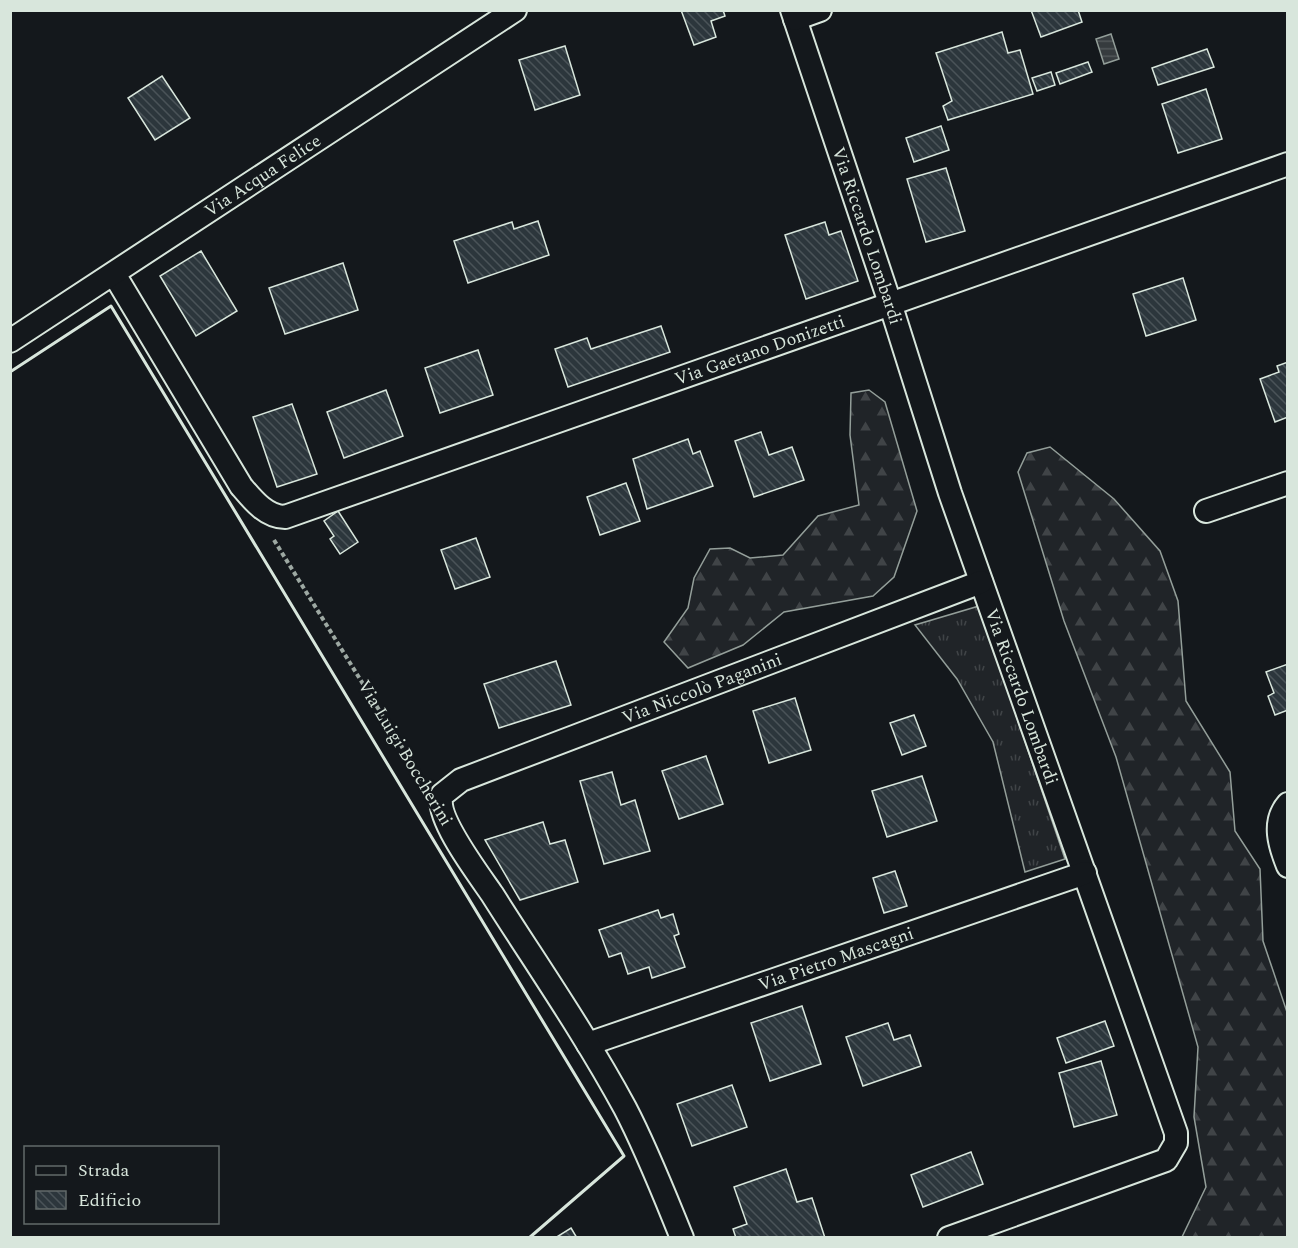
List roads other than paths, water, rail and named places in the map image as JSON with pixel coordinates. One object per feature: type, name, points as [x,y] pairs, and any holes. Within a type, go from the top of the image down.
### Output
[{"type":"street","name":"Via Acqua Felice","points":[[10,341],[515,10]]},
{"type":"street","points":[[793,15],[820,10]]},
{"type":"street","name":"Via Riccardo Lombardi","points":[[793,15],[890,303],[950,493],[1174,1121],[1176,1143],[1166,1160],[949,1238]]},
{"type":"street","name":"Via Gaetano Donizetti","points":[[114,274],[241,486],[271,514],[285,517],[1287,164]]},
{"type":"street","points":[[1206,511],[1287,483]]},
{"type":"street","name":"Via Niccolò Paganini","points":[[440,810],[442,795],[461,780],[981,582]]},
{"type":"street","points":[[1284,809],[1279,838],[1287,866]]},
{"type":"street","name":"Via Luigi Boccherini","points":[[440,810],[460,846],[588,1044],[625,1108],[652,1164],[682,1238]]},
{"type":"street","name":"Via Pietro Mascagni","points":[[588,1044],[1085,873]]}]
